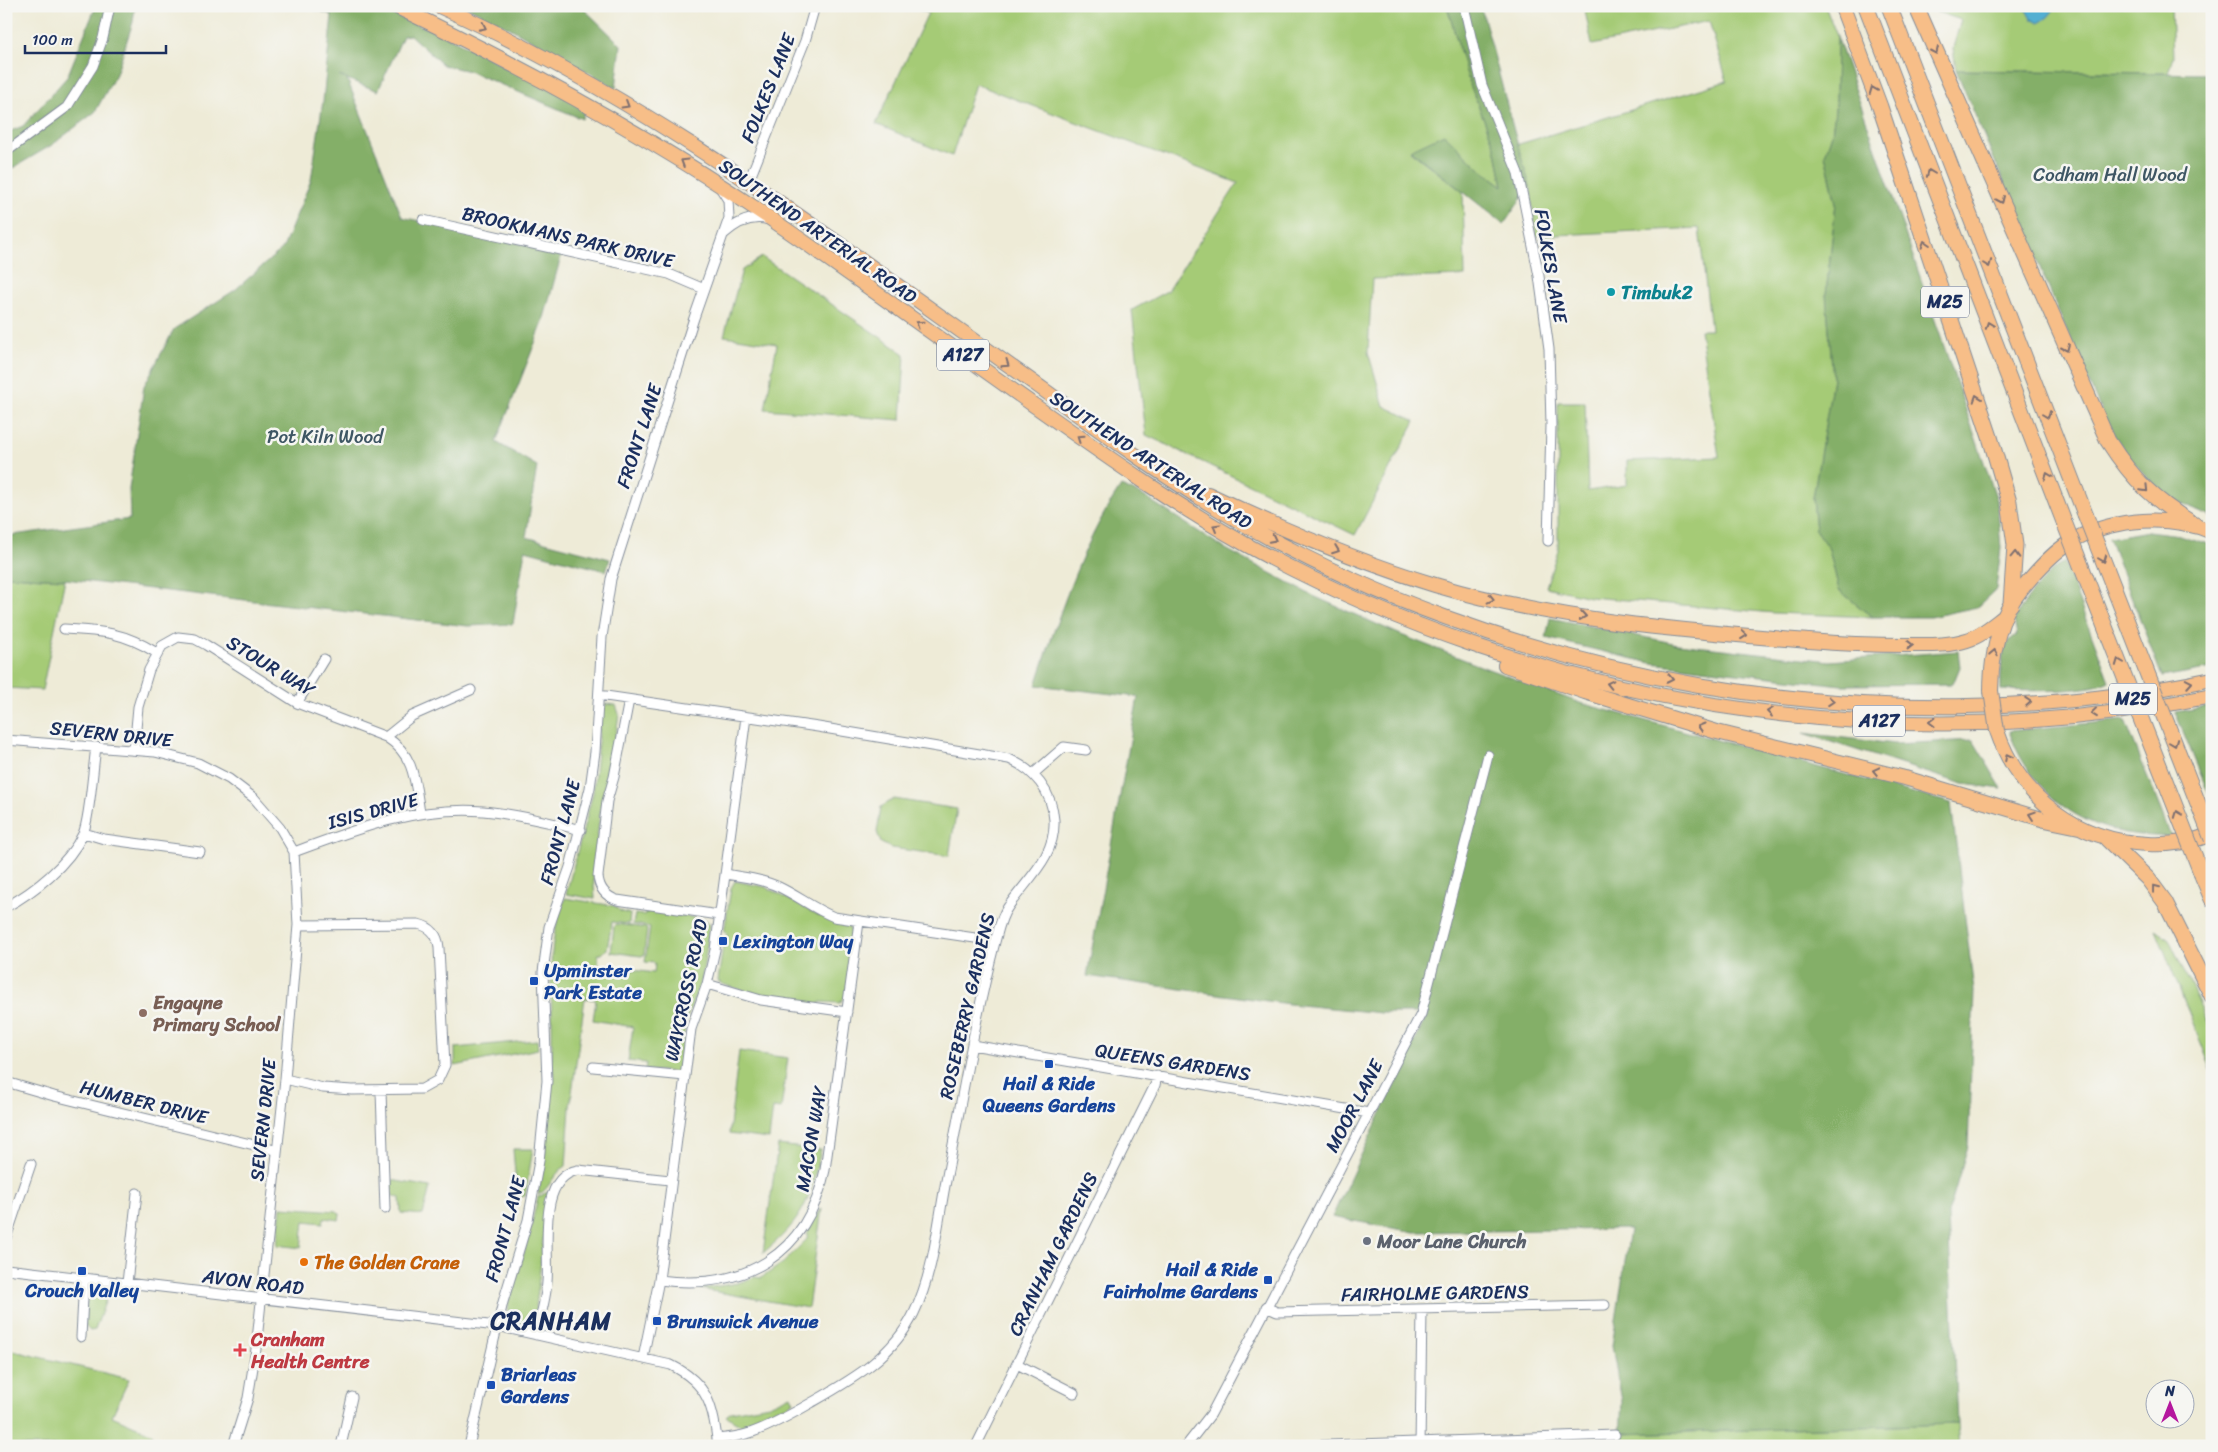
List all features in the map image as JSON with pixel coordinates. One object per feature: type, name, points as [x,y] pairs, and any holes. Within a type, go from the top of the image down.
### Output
[{"type":"highway","name":"SOUTHEND ARTERIAL ROAD","points":[[395,6],[547,81],[708,177],[774,221],[1124,469],[1247,545],[1354,597],[1459,640],[1550,669],[1687,700],[1826,718],[1971,722],[2112,712],[2212,696]]},
{"type":"highway","name":"SOUTHEND ARTERIAL ROAD","points":[[439,6],[505,38],[604,92],[746,181],[1134,454],[1216,508],[1255,530],[1378,590],[1422,608],[1510,639],[1563,655],[1647,675],[1782,697],[1874,704],[2005,704],[2064,700],[2155,689],[2212,679]]},
{"type":"highway","name":"M25","points":[[1842,6],[1891,140],[1990,437],[2009,502],[2015,545],[2008,610]]},
{"type":"highway","name":"M25","points":[[1866,6],[2064,522],[2212,899]]},
{"type":"highway","name":"M25","points":[[1889,6],[2212,839]]},
{"type":"highway","points":[[1916,6],[2108,441],[2129,472],[2151,496],[2194,525],[2212,532]]},
{"type":"highway","points":[[1134,454],[1247,512],[1339,551],[1435,584],[1535,609],[1646,625],[1784,639],[1874,645],[1960,642],[1978,635],[2008,610],[2048,559],[2074,540],[2089,533],[2146,520],[2194,525]]},
{"type":"highway","points":[[1247,545],[1326,592],[1412,632],[1585,692],[1717,732],[1905,778],[2045,820],[2079,827],[2107,839],[2135,843],[2174,843],[2212,834]]},
{"type":"highway","points":[[2008,610],[1994,653],[1991,691],[1997,731],[2008,760],[2028,787],[2041,800],[2079,827]]},
{"type":"highway","points":[[2107,839],[2148,879],[2165,902],[2212,996]]},
{"type":"street","points":[[6,152],[67,107],[93,66],[103,38],[110,6]]},
{"type":"street","name":"FOLKES LANE","points":[[746,181],[752,174],[805,40],[815,6]]},
{"type":"street","name":"FOLKES LANE","points":[[1464,6],[1482,85],[1518,174],[1539,276],[1549,349],[1551,416],[1548,542]]},
{"type":"street","name":"FRONT LANE","points":[[469,1446],[497,1326],[528,1220],[539,1161],[547,1081],[543,972],[549,927],[581,830],[595,752],[602,637],[610,580],[704,289],[729,218],[728,200],[722,190],[708,177]]},
{"type":"street","points":[[724,234],[738,222],[747,219],[756,218],[774,221]]},
{"type":"street","name":"BROOKMANS PARK DRIVE","points":[[423,220],[668,274],[704,289]]},
{"type":"street","points":[[64,630],[129,637],[157,654]]},
{"type":"street","name":"STOUR WAY","points":[[134,750],[140,698],[157,654],[169,640],[178,637],[195,639],[297,703],[386,737],[398,744],[410,761],[420,813]]},
{"type":"street","points":[[297,703],[324,659]]},
{"type":"street","points":[[386,737],[412,716],[471,690]]},
{"type":"street","name":"ROSEBERRY GARDENS","points":[[599,695],[1009,759],[1033,774],[1044,788],[1051,803],[1054,820],[1053,837],[1044,860],[1006,908],[995,941],[972,1045],[929,1271],[925,1287],[908,1324],[889,1349],[856,1377],[766,1426],[750,1433],[718,1442]]},
{"type":"street","points":[[629,700],[614,777],[607,801],[598,876],[599,886],[605,894],[613,899],[719,915]]},
{"type":"street","name":"WAYCROSS ROAD","points":[[643,1358],[659,1280],[670,1180],[691,1029],[707,984],[725,874],[746,717]]},
{"type":"street","name":"SEVERN DRIVE","points":[[6,740],[155,752],[198,763],[229,779],[262,806],[288,838],[294,852],[298,925],[285,1079],[248,1398],[233,1446]]},
{"type":"street","points":[[6,907],[34,888],[55,870],[84,833],[96,747]]},
{"type":"street","points":[[1033,774],[1064,747],[1086,750]]},
{"type":"street","name":"MOOR LANE","points":[[1189,1445],[1211,1414],[1421,1014],[1488,755]]},
{"type":"street","name":"ISIS DRIVE","points":[[294,852],[354,830],[420,813],[460,810],[500,813],[581,830]]},
{"type":"street","points":[[84,833],[104,839],[200,852]]},
{"type":"street","points":[[725,874],[764,881],[819,911],[859,922],[995,941]]},
{"type":"street","name":"MACON WAY","points":[[659,1280],[701,1282],[740,1275],[761,1267],[776,1257],[797,1235],[810,1217],[822,1186],[859,922]]},
{"type":"street","points":[[285,1079],[323,1088],[381,1091],[422,1089],[431,1086],[443,1073],[445,1066],[438,940],[430,929],[418,924],[298,925]]},
{"type":"street","points":[[707,984],[761,1000],[847,1012]]},
{"type":"street","name":"QUEENS GARDENS","points":[[972,1045],[1369,1113]]},
{"type":"street","points":[[593,1067],[685,1076]]},
{"type":"street","name":"CRANHAM GARDENS","points":[[976,1446],[1155,1085],[1157,1076]]},
{"type":"street","name":"HUMBER DRIVE","points":[[6,1082],[54,1096],[276,1150]]},
{"type":"street","points":[[381,1091],[385,1208]]},
{"type":"street","points":[[6,1238],[31,1164]]},
{"type":"street","points":[[536,1335],[547,1282],[546,1246],[552,1196],[559,1178],[568,1172],[578,1170],[670,1180]]},
{"type":"street","points":[[128,1283],[137,1193]]},
{"type":"street","name":"AVON ROAD","points":[[6,1269],[497,1326]]},
{"type":"street","points":[[81,1337],[84,1278]]},
{"type":"street","name":"FAIRHOLME GARDENS","points":[[1266,1307],[1277,1312],[1605,1305]]},
{"type":"street","points":[[1420,1443],[1422,1310]]},
{"type":"street","points":[[497,1326],[643,1358],[671,1365],[682,1370],[700,1386],[711,1406],[718,1442]]},
{"type":"street","points":[[1017,1364],[1074,1393]]},
{"type":"street","points":[[341,1446],[352,1397]]},
{"type":"street","points":[[1301,1446],[1615,1435]]},
{"type":"green space","points":[[96,6],[135,6],[133,22],[116,74],[95,112],[52,145],[6,172],[6,133],[23,126],[67,77]]},
{"type":"green space","name":"Pot Kiln Wood","points":[[305,6],[372,6],[444,35],[586,107],[582,119],[469,71],[443,65],[410,35],[403,36],[378,91],[347,79],[402,217],[562,253],[542,325],[496,442],[537,466],[526,537],[610,559],[606,571],[525,550],[513,624],[468,626],[65,579],[6,576],[6,536],[130,519],[129,489],[144,386],[174,329],[235,290],[283,248],[311,180],[323,101],[332,15]]},
{"type":"green space","points":[[465,6],[581,6],[621,45],[616,88],[510,28]]},
{"type":"green space","points":[[911,6],[1447,6],[1469,82],[1495,147],[1503,186],[1479,168],[1410,151],[1463,192],[1465,276],[1372,279],[1368,352],[1384,406],[1415,421],[1355,535],[1146,435],[1132,310],[1167,291],[1238,183],[975,84],[952,156],[876,124],[928,13]]},
{"type":"green space","points":[[1447,6],[1479,6],[1483,14],[1530,186],[1504,224],[1410,150],[1444,134],[1479,168],[1503,186],[1495,147],[1469,82]]},
{"type":"green space","points":[[1584,6],[1825,6],[1837,36],[1836,102],[1832,134],[1825,155],[1836,203],[1826,294],[1833,378],[1813,498],[1816,531],[1829,549],[1839,590],[1872,617],[1774,613],[1590,597],[1546,587],[1558,550],[1558,402],[1585,402],[1588,491],[1627,485],[1627,461],[1719,457],[1700,330],[1711,330],[1699,228],[1536,236],[1530,186],[1516,145],[1727,81],[1709,21],[1592,45]]},
{"type":"green space","points":[[1935,6],[2171,6],[2173,57],[2168,73],[1956,70],[1953,48],[1961,20],[1937,12]]},
{"type":"green space","points":[[1837,36],[1997,500],[2001,548],[1996,589],[1977,607],[1930,617],[1872,617],[1839,590],[1829,549],[1816,531],[1813,498],[1833,378],[1826,294],[1836,203],[1825,155],[1832,134],[1836,102]]},
{"type":"green space","name":"Codham Hall Wood","points":[[1956,70],[2212,74],[2212,517],[2177,501],[2151,481],[2129,456],[2107,425]]},
{"type":"green space","points":[[762,257],[905,354],[901,420],[765,409],[777,344],[724,336],[742,270]]},
{"type":"green space","points":[[1121,486],[1142,495],[1224,548],[1311,595],[1401,635],[1483,667],[1580,703],[1951,803],[1974,991],[1968,1146],[1948,1214],[1957,1424],[1620,1434],[1622,1401],[1612,1346],[1630,1229],[1414,1232],[1332,1217],[1428,1013],[1382,1013],[1289,1004],[1087,976],[1138,697],[1036,685],[1062,608],[1082,558]]},
{"type":"green space","points":[[2148,531],[2180,535],[2212,545],[2212,668],[2162,677],[2109,538]]},
{"type":"green space","points":[[2064,561],[2109,681],[2087,688],[2041,691],[2001,690],[2001,667],[2004,651],[2011,639],[2017,635],[2014,620],[2036,588]]},
{"type":"green space","points":[[6,576],[65,579],[42,690],[6,688]]},
{"type":"green space","points":[[1550,618],[1678,644],[1830,661],[1958,651],[1960,667],[1953,684],[1841,685],[1651,663],[1546,638]]},
{"type":"green space","points":[[606,704],[616,705],[619,714],[610,776],[602,797],[593,872],[595,899],[566,894],[593,793],[601,711]]},
{"type":"green space","points":[[2212,706],[2212,802],[2175,712]]},
{"type":"green space","points":[[2125,720],[2171,836],[2144,835],[2118,831],[2094,823],[2072,812],[2052,797],[2035,779],[2020,757],[2009,731]]},
{"type":"green space","points":[[1803,733],[1895,744],[1973,740],[2002,789],[1963,784]]},
{"type":"green space","points":[[894,799],[957,809],[949,856],[892,848],[881,843],[877,832],[881,807]]},
{"type":"green space","points":[[735,881],[766,887],[817,915],[848,926],[853,935],[846,996],[840,1003],[820,1002],[820,1004],[761,996],[722,984],[718,981],[723,945],[726,946],[727,933],[724,932],[731,888]]},
{"type":"green space","points":[[565,898],[615,906],[620,911],[630,914],[629,924],[612,922],[607,949],[602,954],[598,954],[598,965],[654,973],[655,963],[645,962],[650,927],[633,924],[635,914],[643,915],[650,911],[704,919],[710,925],[702,979],[686,1020],[679,1068],[676,1072],[645,1070],[646,1063],[628,1061],[633,1027],[593,1020],[596,1000],[585,998],[570,1107],[566,1166],[561,1169],[546,1189],[538,1195],[547,1138],[550,1100],[552,953],[558,917]]},
{"type":"green space","points":[[616,924],[646,928],[644,955],[611,952],[614,926]]},
{"type":"green space","points":[[2156,930],[2169,939],[2212,1031],[2212,1071]]},
{"type":"green space","points":[[537,1040],[538,1049],[455,1066],[455,1048]]},
{"type":"green space","points":[[739,1051],[788,1058],[781,1109],[773,1108],[769,1139],[729,1134]]},
{"type":"green space","points":[[778,1145],[821,1150],[813,1183],[797,1219],[763,1253]]},
{"type":"green space","points":[[513,1149],[533,1149],[525,1196],[517,1197]]},
{"type":"green space","points":[[391,1180],[430,1187],[423,1215],[401,1213],[400,1198],[393,1196]]},
{"type":"green space","points":[[548,1192],[535,1318],[526,1325],[515,1322],[509,1315],[508,1303],[525,1250],[538,1197]]},
{"type":"green space","points":[[281,1207],[337,1211],[340,1214],[339,1220],[324,1218],[323,1223],[304,1221],[301,1248],[277,1245]]},
{"type":"green space","points":[[822,1208],[808,1308],[700,1289],[738,1283],[755,1277],[761,1278],[783,1263],[807,1239],[808,1231]]},
{"type":"green space","points":[[87,1288],[109,1291],[95,1330],[90,1331],[85,1326]]},
{"type":"green space","points":[[6,1349],[129,1379],[112,1416],[153,1434],[148,1446],[6,1446]]},
{"type":"green space","points":[[791,1395],[794,1402],[743,1426],[726,1416],[731,1412],[769,1405]]},
{"type":"green space","points":[[1957,1424],[1959,1446],[1622,1446],[1620,1434]]},
{"type":"water","points":[[2024,6],[2057,6],[2048,17],[2039,23],[2031,19]]},
{"type":"place","name":"Timbuk2","points":[[1611,292]]},
{"type":"place","name":"Lexington Way","points":[[723,941]]},
{"type":"place","name":"Upminster Park Estate","points":[[534,981]]},
{"type":"place","name":"Engayne Primary School","points":[[143,1013]]},
{"type":"place","name":"Hail & Ride Queens Gardens","points":[[1049,1064]]},
{"type":"place","name":"Moor Lane Church","points":[[1367,1241]]},
{"type":"place","name":"The Golden Crane","points":[[304,1262]]},
{"type":"place","name":"Crouch Valley","points":[[82,1271]]},
{"type":"place","name":"Hail & Ride Fairholme Gardens","points":[[1268,1280]]},
{"type":"place","name":"Brunswick Avenue","points":[[657,1321]]},
{"type":"place","name":"Cranham Health Centre","points":[[240,1350]]},
{"type":"place","name":"Briarleas Gardens","points":[[491,1385]]},
{"type":"district","name":"CRANHAM","points":[[551,1321]]}]
